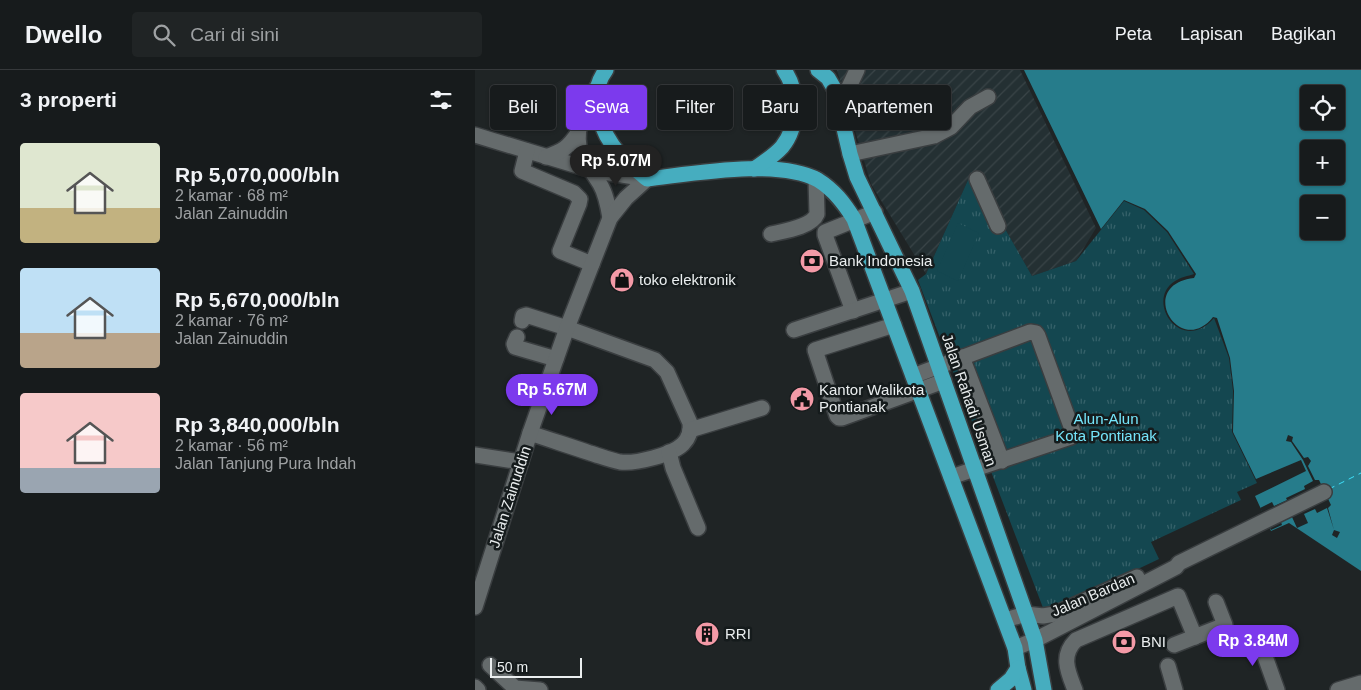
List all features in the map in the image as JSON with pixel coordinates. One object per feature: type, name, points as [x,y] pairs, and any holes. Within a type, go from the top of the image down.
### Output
[{"type":"highway","points":[[598,85],[606,70]]},
{"type":"highway","points":[[754,169],[773,156],[783,146],[788,137],[792,123],[795,95],[791,82],[784,70]]},
{"type":"highway","name":"Jalan Rahadi Usman","points":[[818,70],[828,78],[832,85]]},
{"type":"highway","points":[[604,130],[621,156],[647,179],[754,169],[781,169],[816,180],[839,197],[854,219],[1005,620],[1015,648],[1024,690]]},
{"type":"highway","name":"Jalan Rahadi Usman","points":[[844,130],[857,177],[912,292],[944,381],[1035,640],[1045,690]]},
{"type":"highway","points":[[998,690],[1011,679],[1018,668]]},
{"type":"street","points":[[850,85],[857,70]]},
{"type":"street","points":[[850,154],[943,133],[971,108],[988,98]]},
{"type":"street","points":[[546,157],[564,150],[570,145],[578,132]]},
{"type":"street","points":[[578,132],[581,154],[604,192],[609,218]]},
{"type":"street","points":[[475,135],[591,170],[647,179]]},
{"type":"street","points":[[527,151],[522,171],[578,196],[579,204],[560,251],[592,264]]},
{"type":"street","name":"Jalan Zainuddin","points":[[475,607],[556,359],[609,218],[626,198],[647,179]]},
{"type":"street","points":[[977,179],[998,226]]},
{"type":"street","points":[[771,234],[809,223],[815,218],[817,214],[816,180]]},
{"type":"street","points":[[853,311],[825,235],[827,230],[875,212]]},
{"type":"street","points":[[794,330],[912,292]]},
{"type":"street","points":[[522,321],[525,315],[655,360],[667,372],[690,423],[691,430],[683,444],[669,452],[633,462],[620,462],[531,433]]},
{"type":"street","points":[[894,325],[815,350],[837,416],[842,418],[944,381]]},
{"type":"street","points":[[913,376],[1030,332],[1036,333],[1038,336],[1072,434],[1069,439],[951,477]]},
{"type":"street","points":[[517,337],[514,344],[515,347],[556,359]]},
{"type":"street","points":[[962,356],[1002,461]]},
{"type":"street","points":[[691,430],[762,408]]},
{"type":"street","points":[[669,452],[673,468],[698,528]]},
{"type":"street","points":[[475,456],[521,462]]},
{"type":"street","name":"Jalan Bardan","points":[[1015,648],[1035,640],[1174,567],[1324,492]]},
{"type":"street","name":"Jalan Bardan","points":[[1005,620],[1026,614],[1043,616],[1055,614],[1174,560],[1174,567]]},
{"type":"street","points":[[1174,567],[1179,596],[1195,637]]},
{"type":"street","points":[[1075,690],[1065,662],[1068,649],[1075,640],[1179,596]]},
{"type":"street","points":[[1174,645],[1225,626],[1216,602]]},
{"type":"street","points":[[1257,634],[1277,690]]},
{"type":"street","points":[[490,665],[515,688],[540,690]]},
{"type":"street","points":[[1168,666],[1175,690]]},
{"type":"street","points":[[1338,690],[1361,683]]},
{"type":"street","points":[[475,687],[478,690]]},
{"type":"shaded area","points":[[837,70],[1020,70],[1096,228],[1076,261],[1032,276],[972,171],[926,274],[871,184],[855,130],[951,130],[951,85],[841,85]]},
{"type":"shaded area","points":[[1024,70],[1361,70],[1361,571],[1289,523],[1271,531],[1255,496],[1306,471],[1301,460],[1256,479],[1233,432],[1234,391],[1230,358],[1217,318],[1213,317],[1200,328],[1188,330],[1177,325],[1169,316],[1165,304],[1167,293],[1177,283],[1194,278],[1196,274],[1168,231],[1145,209],[1124,200],[1101,229]]},
{"type":"green space","name":"Alun-Alun Kota Pontianak","points":[[972,171],[1032,276],[1076,261],[1124,201],[1144,210],[1167,232],[1194,274],[1175,281],[1166,290],[1163,300],[1165,311],[1171,321],[1179,328],[1190,331],[1202,328],[1214,318],[1229,358],[1233,391],[1232,432],[1257,483],[1237,492],[1241,500],[1151,542],[1159,559],[1045,613],[918,280],[926,274]]},
{"type":"green space","points":[[958,223],[979,233],[958,281],[937,271]]},
{"type":"pier","points":[[1288,435],[1293,437],[1292,441],[1304,458],[1308,457],[1311,461],[1308,466],[1315,480],[1319,480],[1331,505],[1328,508],[1334,530],[1327,508],[1317,513],[1315,509],[1304,514],[1308,523],[1297,528],[1292,517],[1281,522],[1282,525],[1271,530],[1260,508],[1272,502],[1274,506],[1287,500],[1286,498],[1305,489],[1304,486],[1313,481],[1303,460],[1291,442],[1286,441]]},
{"type":"pier","points":[[1334,530],[1340,532],[1337,538],[1332,535]]},
{"type":"ferry route","points":[[1329,489],[1361,473]]},
{"type":"place","name":"Bank Indonesia","points":[[812,261]]},
{"type":"place","name":"toko elektronik","points":[[622,280]]},
{"type":"place","name":"Kantor Walikota Pontianak","points":[[802,399]]},
{"type":"place","name":"RRI","points":[[707,634]]},
{"type":"place","name":"BNI","points":[[1124,642]]}]
